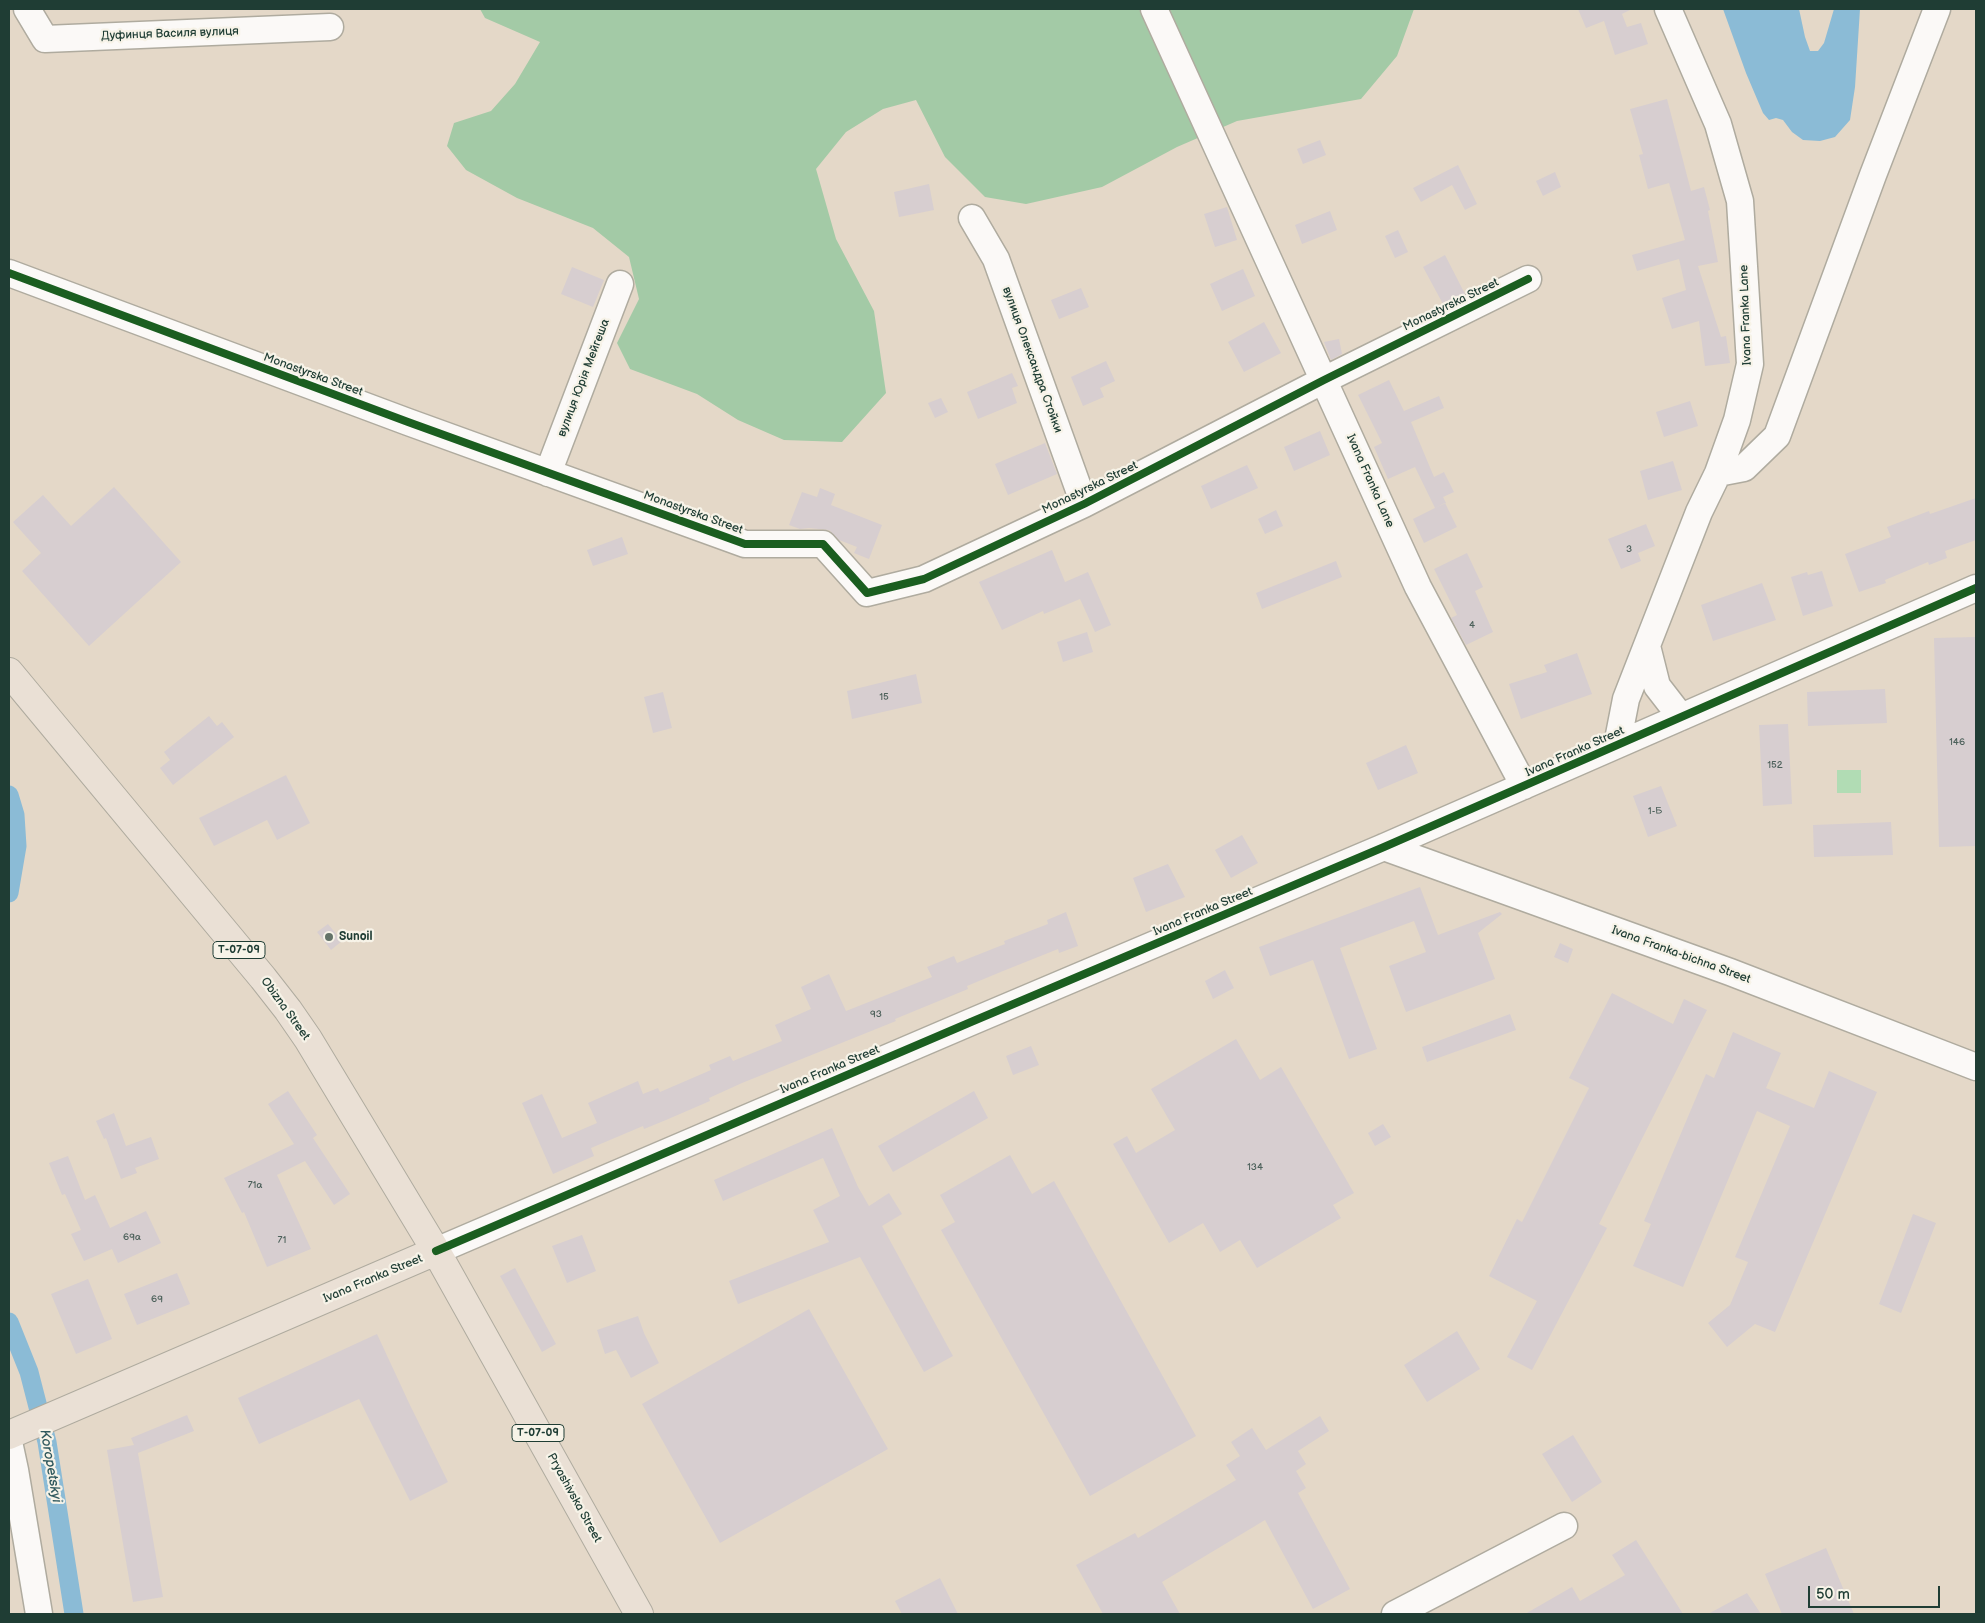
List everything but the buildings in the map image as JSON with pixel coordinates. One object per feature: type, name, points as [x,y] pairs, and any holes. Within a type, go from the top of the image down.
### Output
[{"type":"main road","name":"Obizna Street","points":[[9,672],[288,1010],[436,1252]]},
{"type":"main road","name":"Ivana Franka Street","points":[[13,1435],[60,1413],[436,1252]]},
{"type":"main road","name":"Pryashivska Street","points":[[436,1252],[639,1614]]},
{"type":"street","name":"Дуфинця Василя вулиця","points":[[27,9],[45,39],[330,27]]},
{"type":"street","name":"Ivana Franka Lane","points":[[1154,9],[1418,587],[1524,786]]},
{"type":"street","name":"Ivana Franka Lane","points":[[1617,746],[1626,699],[1699,512],[1718,473],[1737,420],[1750,364],[1740,201],[1718,124],[1668,9]]},
{"type":"street","points":[[1718,473],[1744,468],[1776,436],[1872,174],[1937,9]]},
{"type":"street","name":"вулиця Олександра Стойки","points":[[972,218],[996,259],[1084,504]]},
{"type":"street","name":"Monastyrska Street","points":[[9,273],[745,544],[823,544],[867,592],[924,580],[1084,504],[1324,380],[1528,279]]},
{"type":"street","name":"вулиця Юрія Мейгеша","points":[[548,473],[620,284]]},
{"type":"street","name":"Ivana Franka Street","points":[[436,1252],[962,1026],[1384,848],[1976,588]]},
{"type":"street","points":[[1647,646],[1657,686],[1681,717]]},
{"type":"street","name":"Ivana Franka-bichna Street","points":[[1384,848],[1730,972],[1976,1067]]},
{"type":"street","points":[[13,1435],[15,1470],[39,1614]]},
{"type":"street","points":[[1395,1614],[1564,1526]]},
{"type":"green space","points":[[480,9],[1414,9],[1397,56],[1361,99],[1237,121],[1177,147],[1102,187],[1026,204],[985,197],[945,157],[916,100],[883,109],[846,132],[816,169],[836,239],[874,311],[886,393],[842,442],[784,440],[738,420],[697,394],[630,369],[617,343],[639,299],[629,257],[593,228],[517,198],[466,170],[447,146],[454,123],[491,111],[515,84],[540,42],[485,18]]},
{"type":"green space","points":[[1837,770],[1861,770],[1861,793],[1837,793]]},
{"type":"water","points":[[1723,9],[1799,9],[1810,51],[1818,51],[1824,43],[1834,9],[1860,9],[1855,87],[1850,120],[1835,137],[1820,141],[1803,140],[1792,132],[1783,120],[1776,118],[1769,120],[1763,113],[1746,73]]},
{"type":"waterway","name":"Koropetskyi","points":[[9,795],[15,815],[17,846],[9,893]]},
{"type":"waterway","name":"Koropetskyi","points":[[9,1322],[29,1372],[47,1442],[74,1614]]},
{"type":"cycle path","points":[[9,273],[408,422],[745,544],[823,544],[867,593],[924,579],[1084,504],[1324,380],[1528,279]]},
{"type":"cycle path","points":[[436,1251],[1384,847],[1976,588]]},
{"type":"place","name":"Sunoil","points":[[329,937]]}]
